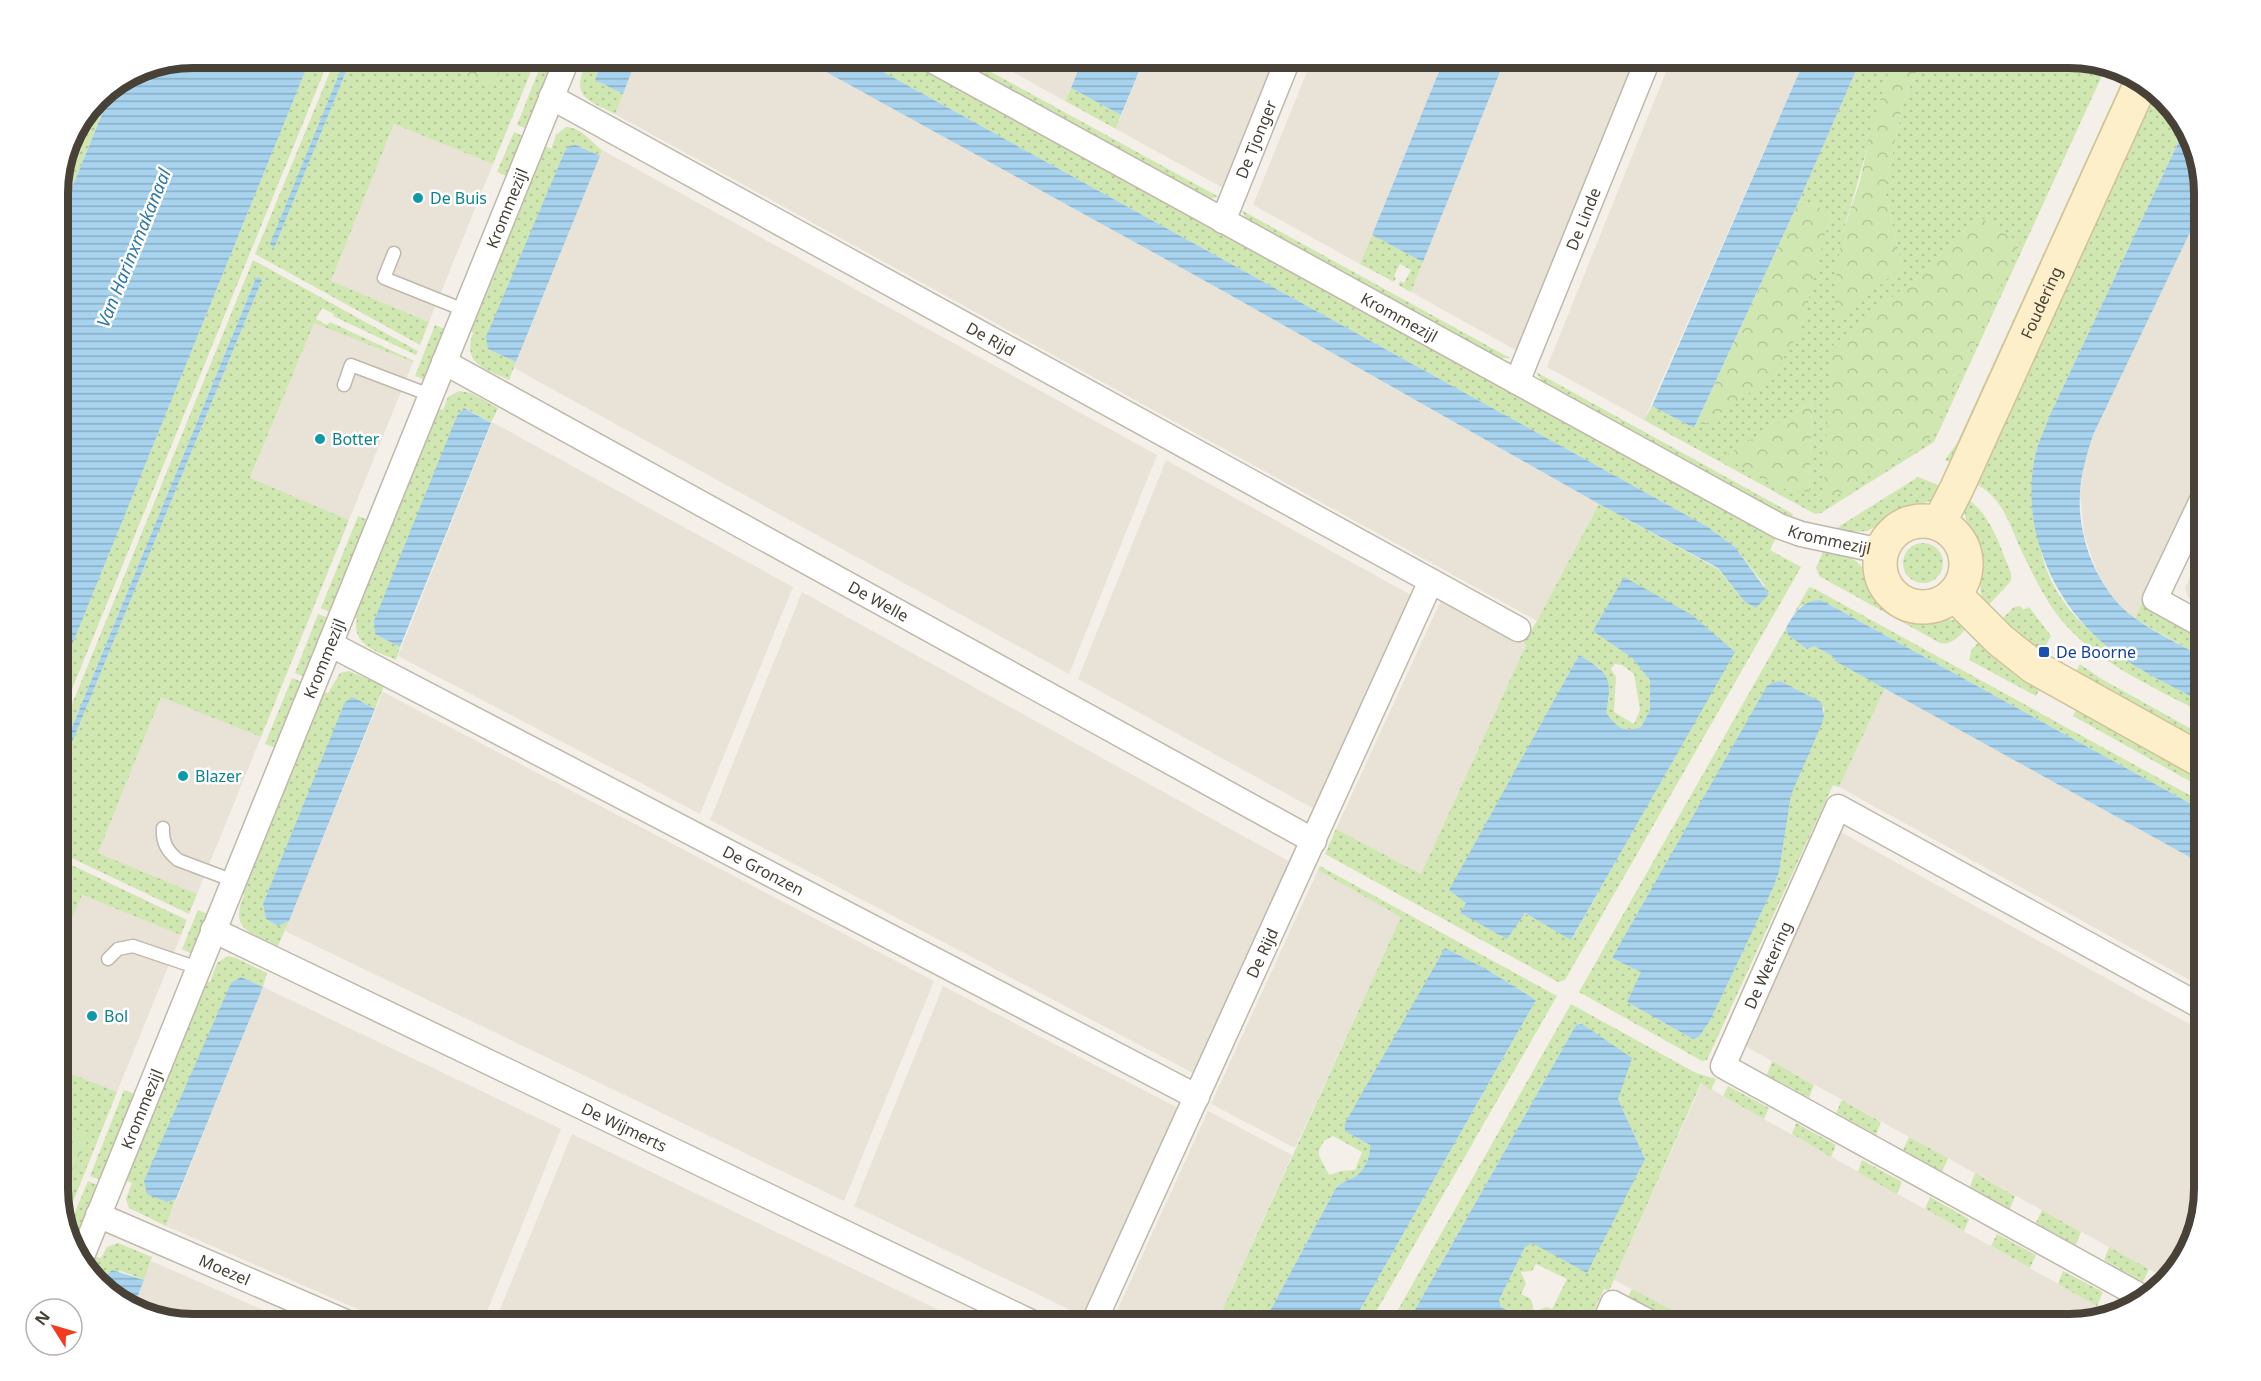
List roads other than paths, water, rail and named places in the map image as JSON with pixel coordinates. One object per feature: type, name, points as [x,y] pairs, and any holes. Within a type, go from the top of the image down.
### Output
[{"type":"street","name":"Krommezijl","points":[[84,1251],[563,68]]},
{"type":"street","name":"Krommezijl","points":[[946,68],[1779,526],[1801,534],[1881,551]]},
{"type":"street","name":"De Tjonger","points":[[1223,221],[1285,68]]},
{"type":"street","name":"De Linde","points":[[1517,382],[1645,68]]},
{"type":"street","name":"Foudering","points":[[1939,523],[1958,488],[2138,89]]},
{"type":"street","name":"De Rijd","points":[[551,97],[1518,630]]},
{"type":"street","name":"De Welle","points":[[444,362],[1314,841]]},
{"type":"street","points":[[2193,518],[2155,599],[2193,620]]},
{"type":"street","points":[[1925,520],[1939,523],[1951,531],[1960,542],[1965,555],[1964,576],[1954,594],[1942,603],[1928,607],[1914,607],[1900,602],[1889,592],[1882,580],[1879,566],[1881,551],[1887,538],[1897,528],[1910,522],[1925,520]]},
{"type":"street","name":"De Rijd","points":[[1098,1313],[1431,581]]},
{"type":"street","points":[[1954,594],[2000,640],[2034,668],[2194,756]]},
{"type":"street","name":"De Gronzen","points":[[330,644],[1197,1096]]},
{"type":"street","name":"De Wetering","points":[[2136,1294],[1723,1066],[1838,807],[2194,1002]]},
{"type":"street","name":"De Wijmerts","points":[[213,930],[1012,1313]]},
{"type":"street","name":"Moezel","points":[[98,1215],[325,1313]]},
{"type":"street","points":[[1609,1313],[1613,1304],[1631,1313]]},
{"type":"lane","points":[[394,253],[384,278],[465,310]]},
{"type":"lane","points":[[344,385],[351,365],[430,395]]},
{"type":"lane","points":[[163,828],[165,846],[171,855],[178,860],[234,881]]},
{"type":"lane","points":[[108,959],[118,949],[133,946],[198,968]]},
{"type":"water","name":"Van Harinxmakanaal","points":[[307,68],[68,655],[68,197],[108,100],[137,80],[176,69]]},
{"type":"water","points":[[342,68],[348,68],[274,248],[270,244]]},
{"type":"water","points":[[599,68],[633,68],[623,94],[595,80]]},
{"type":"water","points":[[819,68],[876,68],[1708,527],[1735,547],[1769,594],[1756,608],[1744,601],[1718,568],[1599,504],[1216,287]]},
{"type":"water","points":[[1079,68],[1140,68],[1121,115],[1071,88]]},
{"type":"water","points":[[1440,68],[1502,68],[1423,262],[1372,235]]},
{"type":"water","points":[[1801,68],[1857,68],[1799,201],[1694,428],[1652,406]]},
{"type":"water","points":[[2181,137],[2191,168],[2193,226],[2093,435],[2082,478],[2080,511],[2086,546],[2101,579],[2111,594],[2136,619],[2193,652],[2194,697],[2131,663],[2109,648],[2071,608],[2056,585],[2044,560],[2036,534],[2032,507],[2032,479],[2036,452],[2049,417]]},
{"type":"water","points":[[576,145],[600,156],[516,362],[488,349],[486,337],[565,151],[569,146]]},
{"type":"water","points":[[259,277],[262,280],[68,752],[68,737],[256,278]]},
{"type":"water","points":[[464,408],[491,423],[400,647],[375,634],[374,621],[457,416]]},
{"type":"water","points":[[1624,577],[1692,615],[1735,652],[1571,940],[1525,913],[1507,939],[1460,913],[1466,903],[1449,890],[1579,655],[1597,667],[1606,677],[1609,691],[1606,713],[1610,718],[1624,729],[1641,727],[1650,710],[1650,680],[1632,658],[1593,631]]},
{"type":"water","points":[[1821,600],[2194,805],[2194,859],[1835,661],[1834,657],[1814,646],[1807,649],[1788,635],[1786,628],[1800,608]]},
{"type":"water","points":[[1780,681],[1821,702],[1823,721],[1791,795],[1779,872],[1773,888],[1711,1019],[1699,1037],[1693,1039],[1627,1002],[1641,972],[1612,958],[1767,686]]},
{"type":"water","points":[[353,697],[375,709],[289,921],[278,926],[266,919],[263,904],[345,702]]},
{"type":"water","points":[[1445,948],[1486,969],[1536,1000],[1358,1313],[1269,1313],[1336,1188],[1359,1173],[1367,1162],[1370,1145],[1345,1131],[1345,1123]]},
{"type":"water","points":[[241,977],[263,987],[176,1199],[167,1202],[147,1194],[144,1181],[231,983]]},
{"type":"water","points":[[1582,1024],[1632,1058],[1618,1099],[1645,1159],[1587,1273],[1532,1243],[1525,1247],[1499,1300],[1501,1307],[1513,1313],[1413,1313],[1576,1025]]},
{"type":"water","points":[[112,1270],[144,1280],[136,1300],[116,1288],[106,1278]]},
{"type":"place","name":"De Buis","points":[[418,198]]},
{"type":"place","name":"Botter","points":[[320,439]]},
{"type":"place","name":"De Boorne","points":[[2044,652]]},
{"type":"place","name":"Blazer","points":[[183,776]]},
{"type":"place","name":"Bol","points":[[92,1016]]}]
